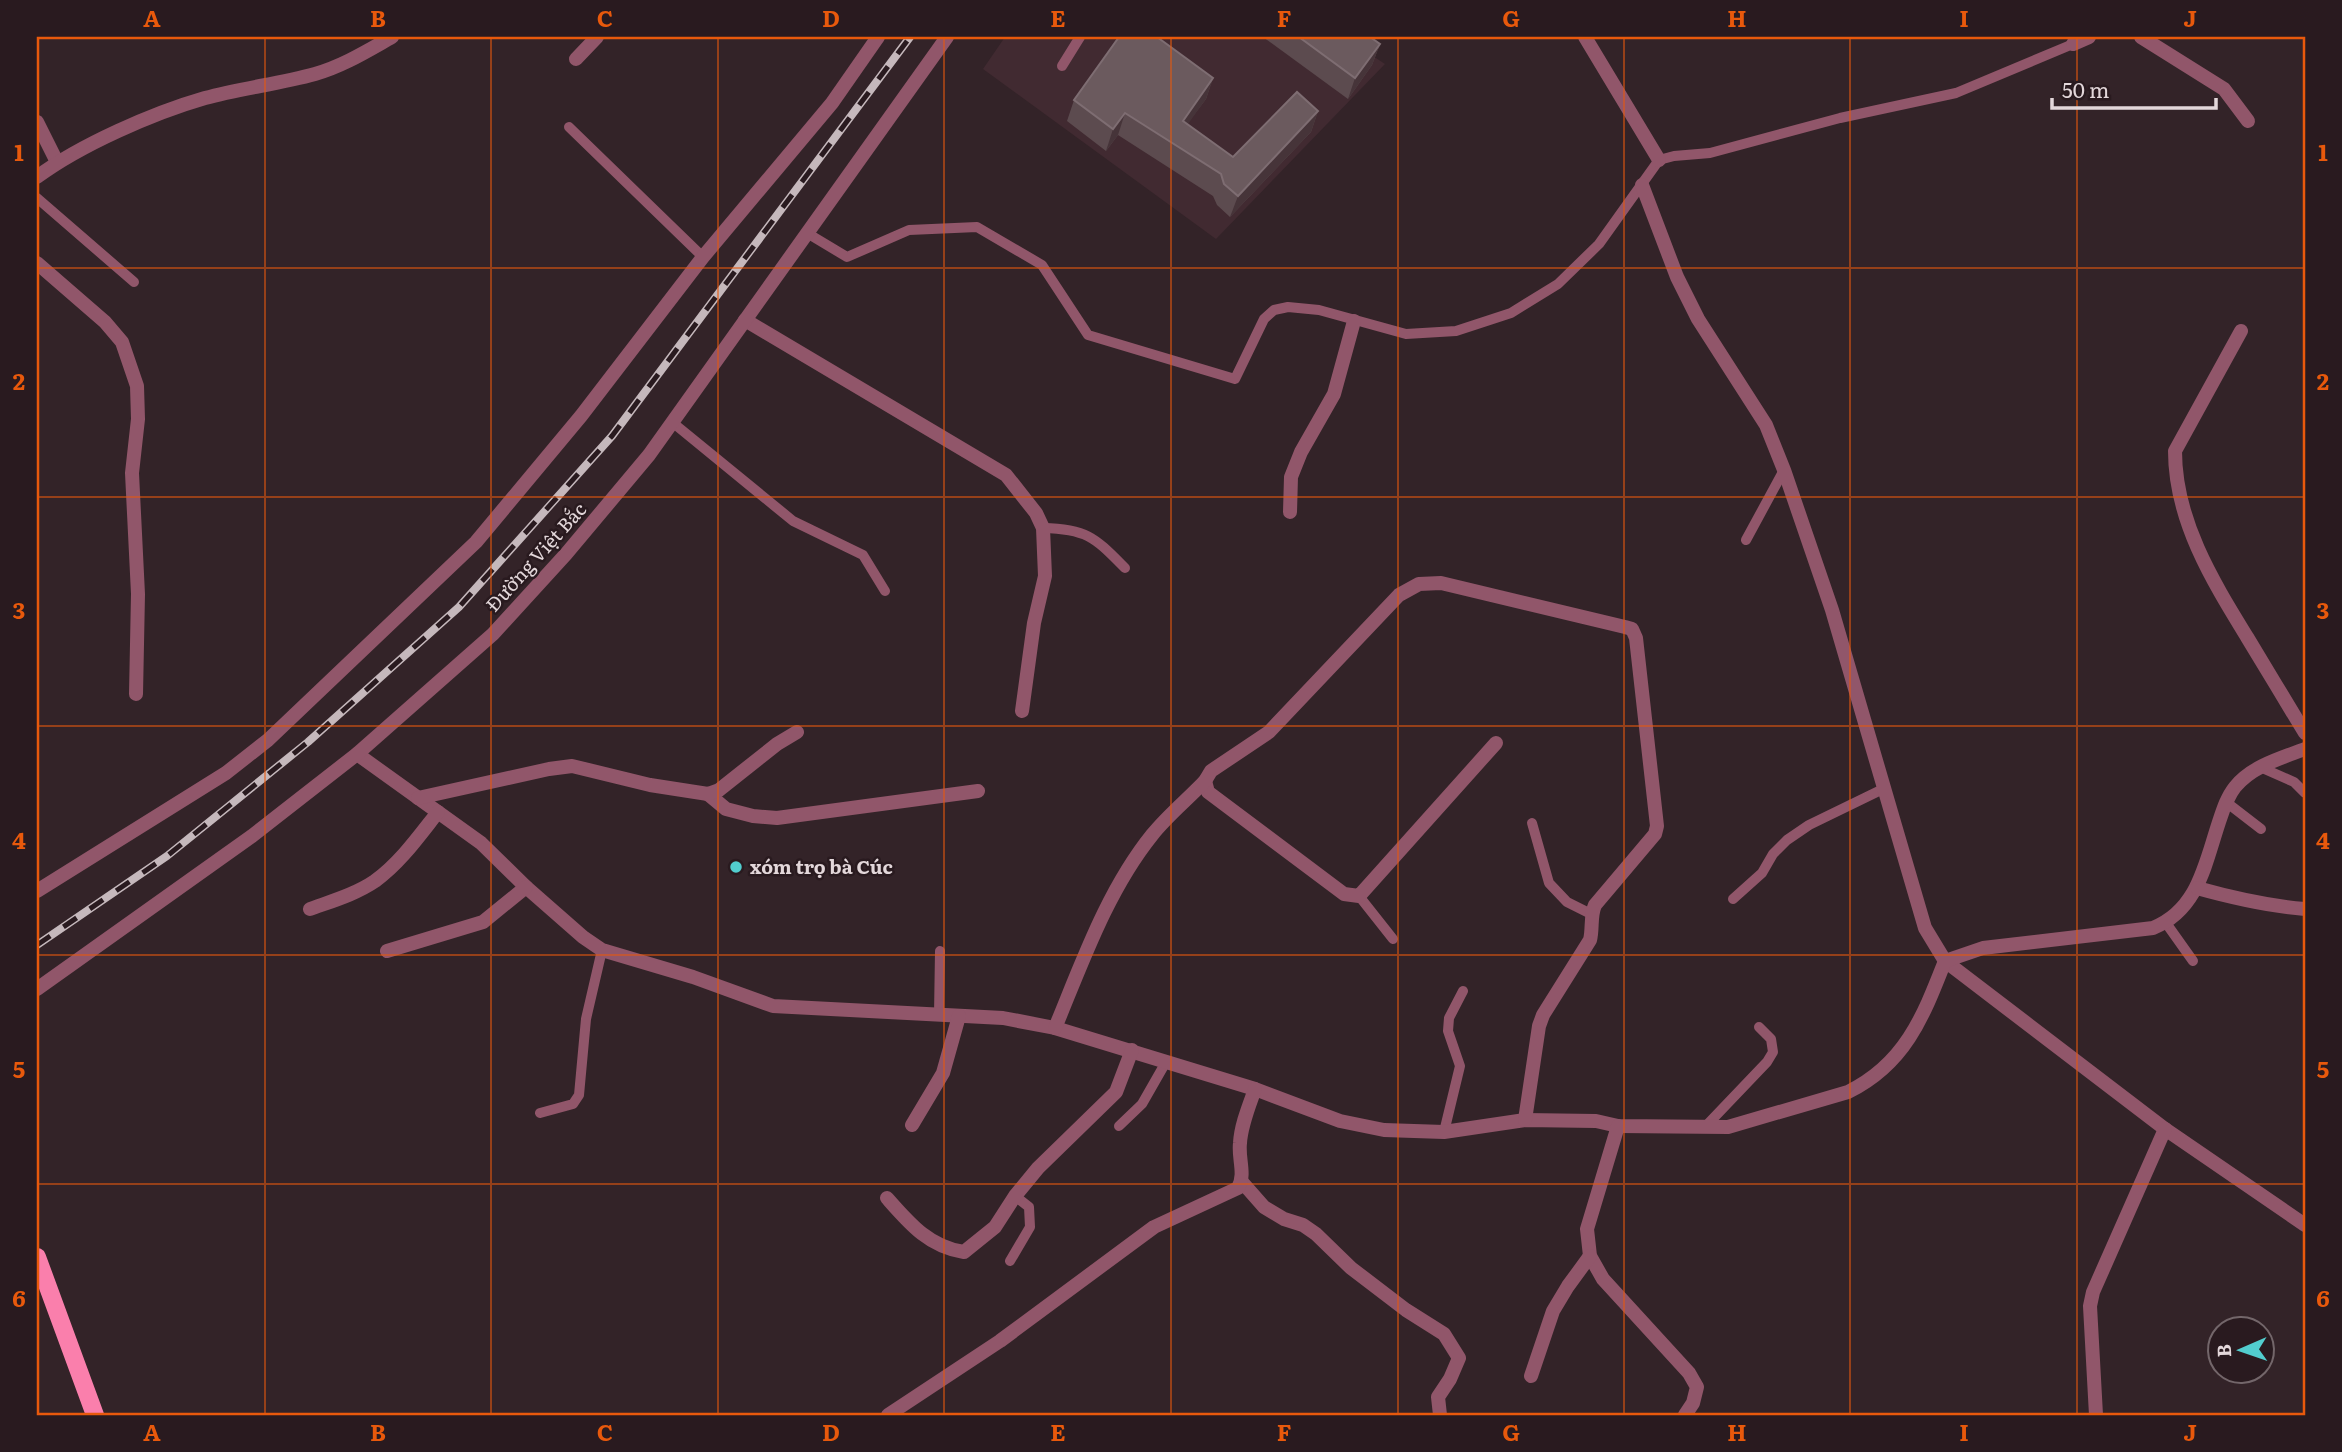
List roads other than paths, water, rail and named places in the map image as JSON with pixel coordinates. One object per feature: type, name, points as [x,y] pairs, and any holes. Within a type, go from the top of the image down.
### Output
[{"type":"main road","points":[[38,1262],[95,1415]]},
{"type":"street","points":[[37,177],[57,162],[160,113],[206,98],[315,74],[340,65],[392,37]]},
{"type":"street","points":[[576,59],[597,37]]},
{"type":"street","points":[[37,891],[226,773],[268,740],[476,542],[582,416],[703,257],[832,103],[878,37]]},
{"type":"street","name":"Đường Việt Bắc","points":[[37,989],[252,836],[357,754],[493,634],[649,455],[947,37]]},
{"type":"street","points":[[1585,37],[1660,160]]},
{"type":"street","points":[[2073,44],[2089,37]]},
{"type":"street","points":[[2141,37],[2224,89],[2248,121]]},
{"type":"street","points":[[37,122],[57,162]]},
{"type":"street","points":[[1642,185],[1677,277],[1698,319],[1766,425],[1784,470],[1832,610],[1921,919],[1945,961],[2165,1129],[2305,1225]]},
{"type":"street","points":[[37,263],[105,322],[122,342],[137,386],[138,419],[132,473],[138,594],[136,694]]},
{"type":"street","points":[[745,320],[1006,475],[1036,513],[1043,528],[1045,576],[1034,623],[1022,710]]},
{"type":"street","points":[[1290,512],[1291,477],[1301,452],[1334,394],[1353,321]]},
{"type":"street","points":[[2241,331],[2175,451],[2175,471],[2186,521],[2210,577],[2305,733]]},
{"type":"street","points":[[1055,1028],[1084,958],[1132,864],[1152,834],[1205,781],[1211,771],[1269,732],[1399,596],[1419,584],[1441,583],[1625,627],[1632,629],[1636,638],[1657,826],[1652,840],[1595,905],[1591,914],[1590,940],[1543,1015],[1525,1120]]},
{"type":"street","points":[[418,798],[572,766],[650,785],[708,794],[719,790],[777,744],[797,732]]},
{"type":"street","points":[[1205,781],[1208,792],[1324,879],[1345,894],[1359,896],[1496,743]]},
{"type":"street","points":[[357,754],[481,843],[526,887],[583,937],[602,950],[693,977],[774,1006],[1003,1018],[1055,1028],[1255,1089],[1340,1121],[1384,1130],[1444,1132],[1525,1120],[1597,1121],[1618,1126],[1728,1127],[1847,1092],[1866,1083],[1897,1055],[1922,1019],[1945,961],[1983,948],[2153,928],[2166,923],[2188,904],[2197,888],[2226,802],[2235,786],[2260,766],[2305,749]]},
{"type":"street","points":[[708,794],[726,809],[753,816],[777,818],[978,791]]},
{"type":"street","points":[[310,909],[374,882],[390,869],[438,812]]},
{"type":"street","points":[[387,951],[483,922],[526,887]]},
{"type":"street","points":[[2197,888],[2255,902],[2305,909]]},
{"type":"street","points":[[912,1125],[943,1073],[959,1016]]},
{"type":"street","points":[[887,1198],[910,1224],[944,1249],[964,1252],[995,1227],[1038,1168],[1116,1092],[1132,1051]]},
{"type":"street","points":[[1255,1089],[1239,1146],[1242,1182],[1264,1207],[1316,1234],[1351,1268],[1406,1310],[1444,1334],[1460,1358],[1438,1397],[1440,1415]]},
{"type":"street","points":[[1618,1126],[1587,1229],[1590,1256],[1603,1279],[1689,1373],[1697,1387],[1693,1403],[1685,1415]]},
{"type":"street","points":[[2096,1415],[2090,1306],[2093,1292],[2165,1129]]},
{"type":"street","points":[[888,1415],[1000,1341],[1154,1227],[1238,1188],[1242,1182]]},
{"type":"street","points":[[1531,1376],[1553,1311],[1590,1256]]},
{"type":"lane","points":[[1062,66],[1080,37]]},
{"type":"lane","points":[[807,233],[847,257],[909,230],[977,228],[1042,265],[1088,335],[1235,379],[1265,319],[1274,310],[1288,307],[1319,310],[1406,334],[1456,331],[1511,313],[1558,284],[1599,244],[1660,160],[1710,153],[1840,118],[1956,93],[2073,44]]},
{"type":"lane","points":[[569,127],[703,257]]},
{"type":"lane","points":[[37,198],[134,282]]},
{"type":"lane","points":[[672,422],[793,521],[863,555],[885,591]]},
{"type":"lane","points":[[1746,540],[1784,470]]},
{"type":"lane","points":[[1043,528],[1071,529],[1098,541],[1125,568]]},
{"type":"lane","points":[[2260,766],[2294,782],[2305,793]]},
{"type":"lane","points":[[1732,899],[1762,873],[1773,853],[1787,840],[1809,825],[1883,789]]},
{"type":"lane","points":[[2226,802],[2261,829]]},
{"type":"lane","points":[[1532,823],[1549,883],[1567,902],[1591,914]]},
{"type":"lane","points":[[1359,896],[1392,940]]},
{"type":"lane","points":[[2166,923],[2193,961]]},
{"type":"lane","points":[[540,1113],[573,1104],[579,1095],[586,1019],[602,950]]},
{"type":"lane","points":[[939,1016],[940,951]]},
{"type":"lane","points":[[1444,1132],[1460,1066],[1448,1031],[1449,1018],[1463,991]]},
{"type":"lane","points":[[1704,1128],[1767,1062],[1773,1052],[1771,1039],[1759,1027]]},
{"type":"lane","points":[[1119,1126],[1142,1104],[1166,1062]]},
{"type":"lane","points":[[1010,1261],[1030,1227],[1029,1207],[1015,1196]]},
{"type":"railway","points":[[37,945],[167,856],[308,742],[459,607],[612,436],[910,37]]},
{"type":"place","name":"xóm trọ bà Cúc","points":[[736,867]]}]
